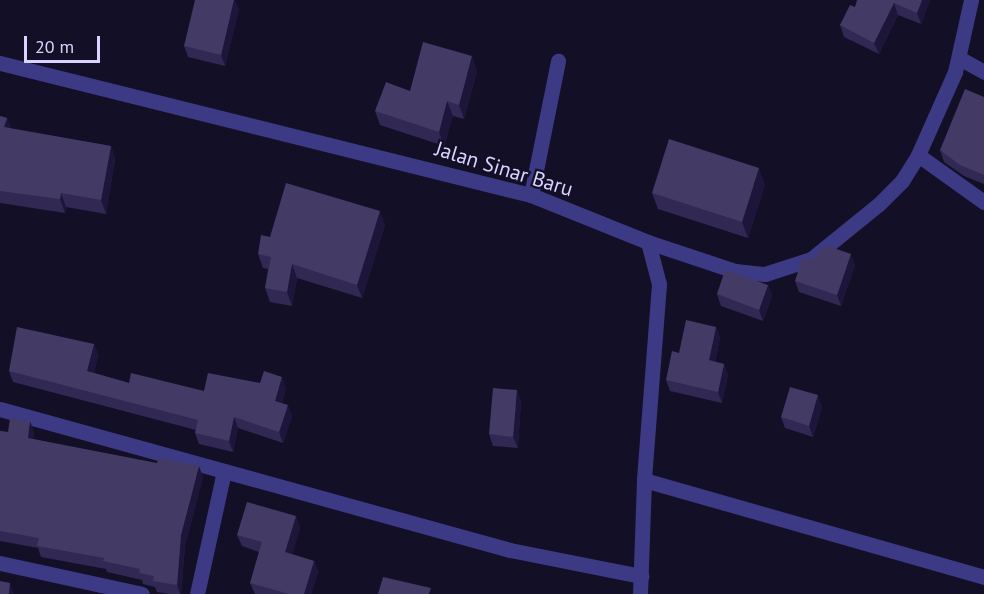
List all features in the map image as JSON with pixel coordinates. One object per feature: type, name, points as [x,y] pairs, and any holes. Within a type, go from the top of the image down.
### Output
[{"type":"street","name":"Jalan Sinar Baru","points":[[0,63],[531,195],[648,242],[735,271],[765,274],[811,259],[879,204],[902,181],[918,155],[959,58],[971,0]]},
{"type":"street","points":[[959,58],[984,72]]},
{"type":"street","points":[[531,195],[558,62]]},
{"type":"street","points":[[918,155],[984,202]]},
{"type":"street","points":[[640,594],[644,480],[660,284],[648,242]]},
{"type":"street","points":[[0,409],[510,550],[641,576]]},
{"type":"street","points":[[197,594],[224,471]]},
{"type":"street","points":[[644,480],[984,577]]},
{"type":"street","points":[[0,563],[142,594]]},
{"type":"building","points":[[195,0],[234,0],[221,55],[184,46]]},
{"type":"building","points":[[857,0],[922,0],[917,13],[894,3],[874,43],[840,25],[850,5],[855,7]]},
{"type":"building","points":[[423,42],[472,56],[459,105],[447,101],[439,132],[375,111],[386,82],[410,91]]},
{"type":"building","points":[[965,89],[984,97],[984,175],[960,165],[940,150]]},
{"type":"building","points":[[0,116],[7,118],[4,127],[111,146],[101,200],[61,193],[60,199],[0,191]]},
{"type":"building","points":[[669,139],[759,168],[742,222],[652,193]]},
{"type":"building","points":[[286,183],[380,211],[357,285],[292,264],[287,292],[265,288],[271,257],[258,254],[261,235],[270,237]]},
{"type":"building","points":[[825,245],[851,254],[837,295],[795,281],[802,259],[814,259]]},
{"type":"building","points":[[725,270],[768,285],[759,310],[717,294]]},
{"type":"building","points":[[686,320],[716,327],[709,360],[724,364],[718,392],[666,380],[672,351],[679,353]]},
{"type":"building","points":[[17,327],[94,344],[87,371],[129,383],[131,373],[204,391],[208,373],[260,383],[264,371],[282,377],[275,401],[288,405],[279,432],[234,417],[229,441],[195,433],[198,420],[9,371]]},
{"type":"building","points":[[790,387],[818,395],[809,426],[781,417]]},
{"type":"building","points":[[493,388],[517,390],[513,437],[489,434]]},
{"type":"building","points":[[10,418],[30,421],[28,438],[157,463],[158,458],[199,466],[181,535],[177,585],[153,581],[154,576],[139,573],[140,569],[103,561],[104,558],[37,546],[39,538],[0,531],[0,431],[8,432]]},
{"type":"building","points":[[247,502],[296,516],[285,552],[314,561],[304,594],[289,594],[250,583],[262,542],[237,535]]},
{"type":"building","points":[[383,577],[431,588],[429,594],[378,594]]},
{"type":"building","points":[[0,581],[10,583],[9,594],[0,594]]}]
